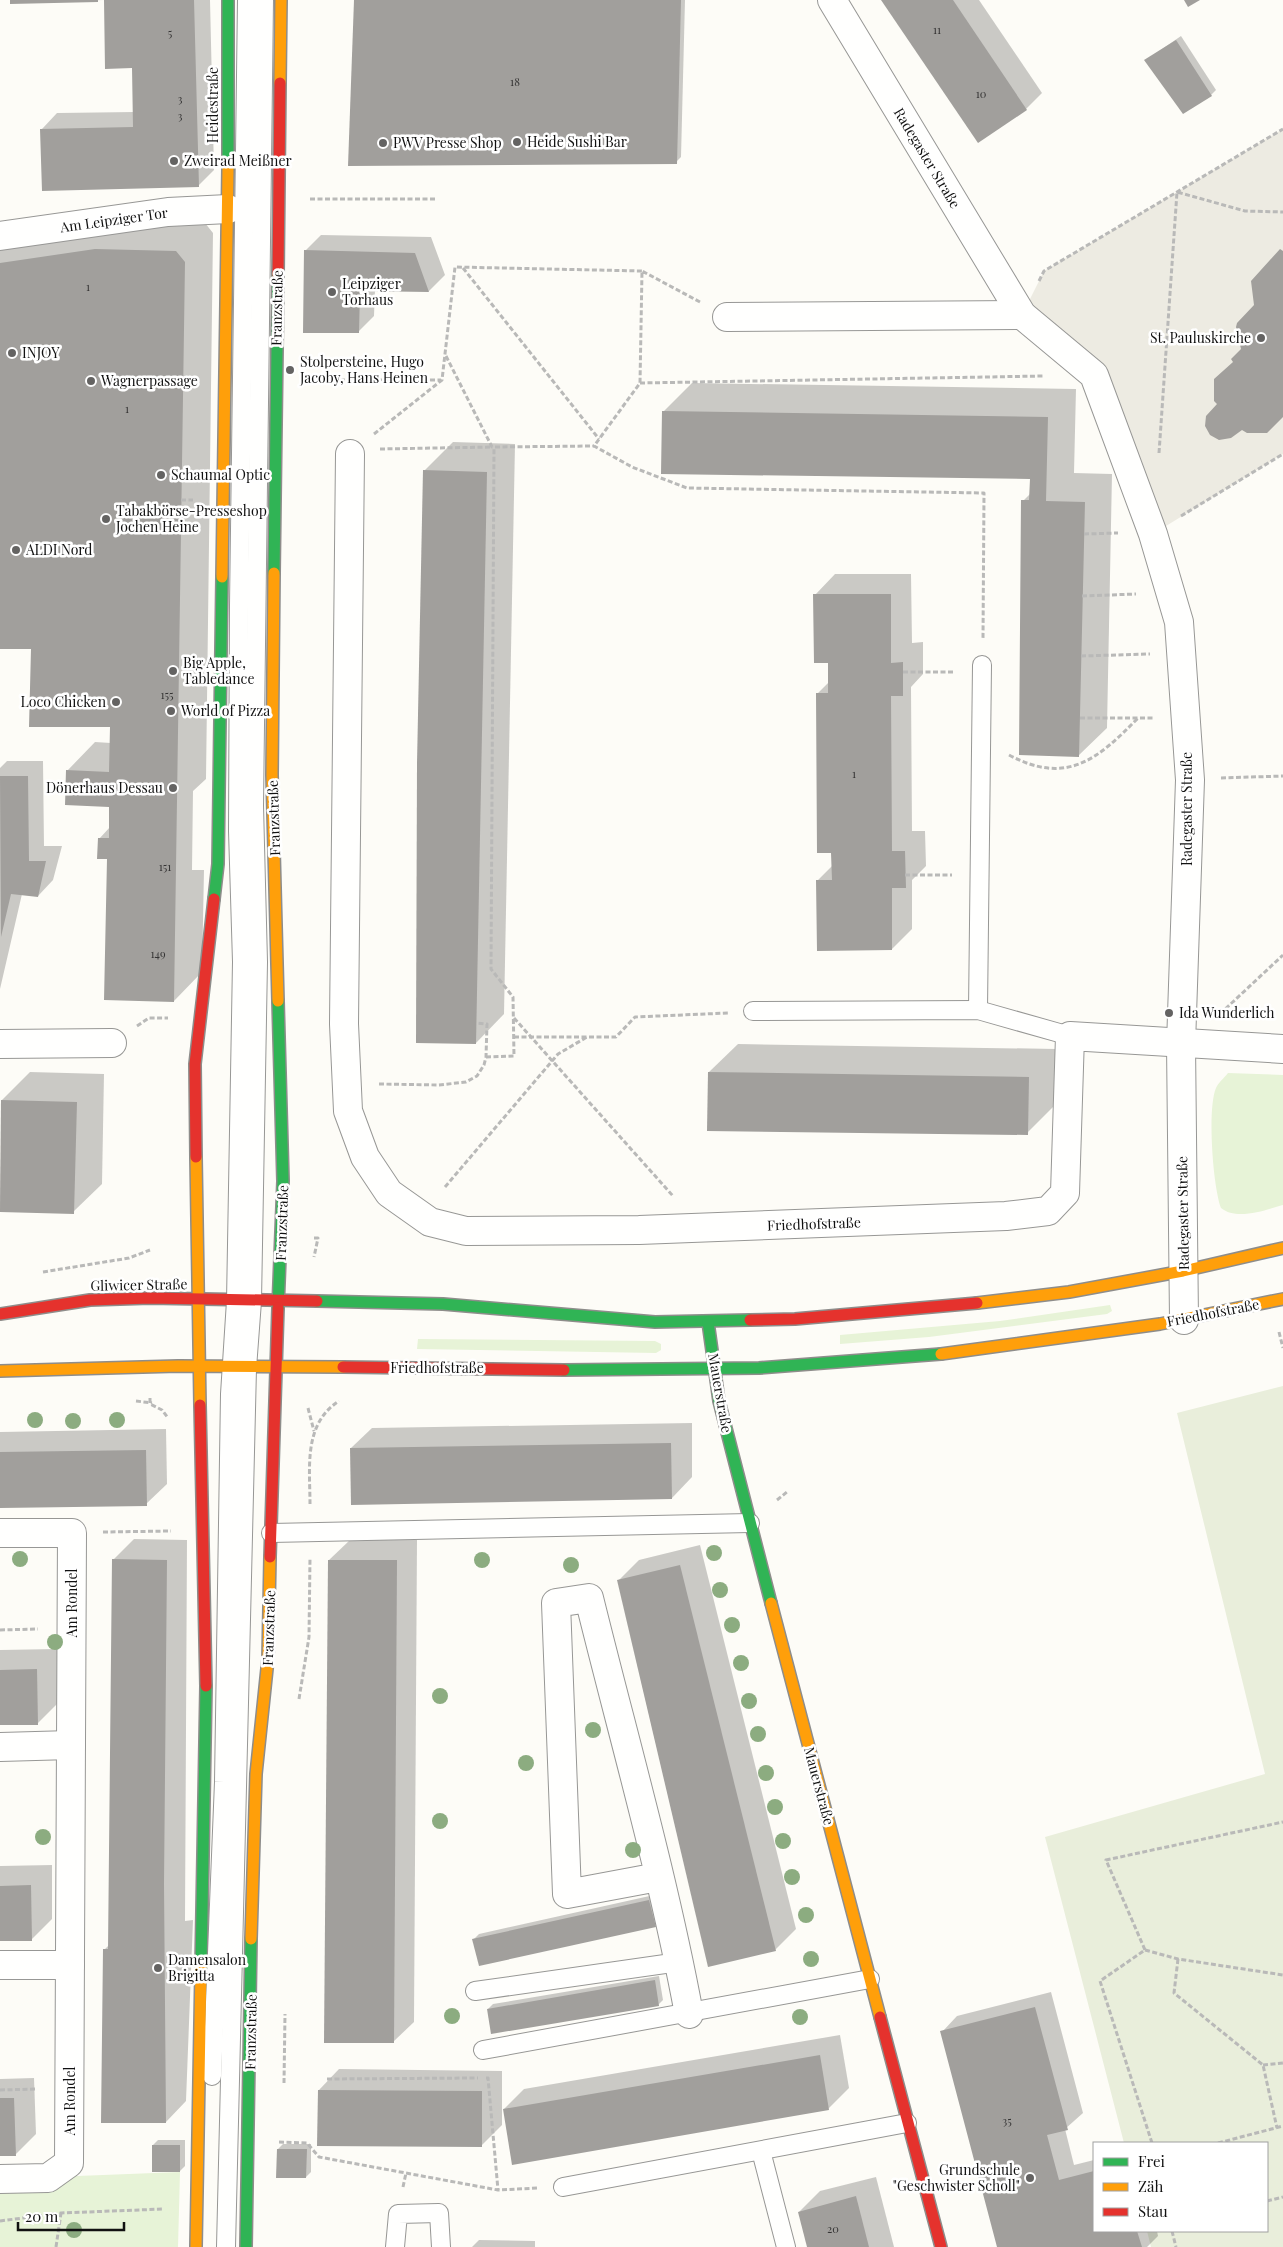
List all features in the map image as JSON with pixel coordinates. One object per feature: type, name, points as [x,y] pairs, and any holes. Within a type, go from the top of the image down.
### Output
[{"type":"main road","name":"Heidestraße","points":[[228,0],[228,209]]},
{"type":"main road","points":[[279,198],[281,0]]},
{"type":"main road","name":"Franzstraße","points":[[246,2247],[253,1844],[256,1774],[268,1659],[275,1368],[284,1180],[272,776],[279,198]]},
{"type":"main road","points":[[196,2247],[208,1645],[197,1300],[195,1064],[218,864],[228,209]]},
{"type":"main road","points":[[279,1301],[443,1304],[623,1320],[708,1322],[795,1319],[950,1306],[1069,1292],[1183,1271],[1283,1248]]},
{"type":"main road","name":"Friedhofstraße","points":[[275,1368],[714,1370],[859,1362],[1026,1344],[1184,1320],[1283,1299]]},
{"type":"main road","name":"Gliwicer Straße","points":[[0,1314],[90,1300],[279,1301]]},
{"type":"main road","name":"Mauerstraße","points":[[708,1322],[714,1370],[731,1452],[940,2247]]},
{"type":"main road","points":[[0,1371],[199,1367],[275,1368]]},
{"type":"street","name":"Radegaster Straße","points":[[832,0],[1022,315],[1094,375],[1153,534],[1179,622],[1190,780],[1181,1044],[1184,1320]]},
{"type":"street","name":"Am Leipziger Tor","points":[[0,236],[168,212],[228,209]]},
{"type":"street","points":[[728,317],[1022,315]]},
{"type":"street","name":"Friedhofstraße","points":[[350,454],[344,1014],[348,1111],[365,1157],[389,1194],[430,1222],[466,1231],[705,1229],[1014,1215],[1048,1211],[1065,1193],[1070,1036]]},
{"type":"street","points":[[1070,1036],[1283,1049]]},
{"type":"street","points":[[0,1044],[112,1043]]},
{"type":"street","points":[[0,1533],[72,1533]]},
{"type":"street","name":"Am Rondel","points":[[0,2179],[48,2178],[69,2163],[72,1533]]},
{"type":"street","points":[[658,1877],[567,1894],[556,1604],[589,1598],[658,1877],[679,1962],[689,2014]]},
{"type":"street","points":[[0,1747],[71,1745]]},
{"type":"street","points":[[0,1965],[70,1965]]},
{"type":"lane","points":[[244,1301],[242,962],[238,831],[247,0]]},
{"type":"lane","points":[[209,2247],[212,2082],[239,1367],[244,1301],[258,962],[254,806],[254,697],[264,0]]},
{"type":"lane","points":[[978,1010],[983,668]]},
{"type":"lane","points":[[753,1011],[978,1010],[1070,1036]]},
{"type":"lane","points":[[226,2247],[239,1367]]},
{"type":"lane","points":[[271,1533],[750,1523]]},
{"type":"lane","points":[[475,1991],[679,1962]]},
{"type":"lane","points":[[483,2050],[689,2014],[870,1979]]},
{"type":"lane","points":[[563,2187],[907,2123]]},
{"type":"lane","points":[[761,2151],[786,2247]]},
{"type":"lane","points":[[395,2247],[398,2214],[439,2213],[441,2247]]},
{"type":"path","points":[[1022,315],[1044,271],[1283,129]]},
{"type":"path","points":[[1177,192],[1245,211],[1283,212]]},
{"type":"path","points":[[1158,455],[1177,192]]},
{"type":"path","points":[[279,198],[437,199]]},
{"type":"path","points":[[350,454],[442,380],[455,267],[642,270],[728,317]]},
{"type":"path","points":[[463,268],[600,439]]},
{"type":"path","points":[[594,446],[640,383],[642,270]]},
{"type":"path","points":[[445,355],[493,447],[491,969],[514,997],[514,1056],[486,1057]]},
{"type":"path","points":[[640,383],[1094,375]]},
{"type":"path","points":[[329,380],[442,380]]},
{"type":"path","points":[[350,454],[385,448],[594,446],[632,467],[687,488],[984,493],[983,668],[903,672]]},
{"type":"path","points":[[1153,534],[1283,454]]},
{"type":"path","points":[[181,500],[193,500]]},
{"type":"path","points":[[1084,534],[1126,533]]},
{"type":"path","points":[[1082,596],[1141,593]]},
{"type":"path","points":[[1081,656],[1155,654]]},
{"type":"path","points":[[1080,718],[1162,718]]},
{"type":"path","points":[[982,738],[1022,762],[1048,767],[1073,766],[1086,763],[1105,750],[1138,718]]},
{"type":"path","points":[[1190,780],[1283,776]]},
{"type":"path","points":[[905,875],[980,875]]},
{"type":"path","points":[[1219,1045],[1220,1012],[1283,955]]},
{"type":"path","points":[[514,1037],[616,1037],[635,1018],[753,1011]]},
{"type":"path","points":[[514,1017],[680,1203]]},
{"type":"path","points":[[112,1043],[149,1018],[171,1018]]},
{"type":"path","points":[[379,1084],[439,1085],[466,1082],[477,1076],[486,1057],[487,1024],[477,1023]]},
{"type":"path","points":[[445,1187],[558,1054],[588,1037]]},
{"type":"path","points":[[1278,1326],[1283,1348]]},
{"type":"path","points":[[298,1703],[309,1637],[311,1437],[329,1409],[338,1401]]},
{"type":"path","points":[[72,1533],[180,1530]]},
{"type":"path","points":[[0,1630],[72,1628]]},
{"type":"path","points":[[1283,1822],[1106,1860],[1145,1950],[1178,1960],[1283,1975]]},
{"type":"path","points":[[1145,1950],[1100,1981],[1152,2142]]},
{"type":"path","points":[[1178,1960],[1174,1993],[1263,2065],[1277,2128]]},
{"type":"path","points":[[283,2086],[285,2008]]},
{"type":"path","points":[[1263,2065],[1283,2062]]},
{"type":"path","points":[[326,2079],[488,2078],[498,2190]]},
{"type":"path","points":[[1222,2142],[1283,2126]]},
{"type":"path","points":[[278,2142],[307,2143],[319,2157],[498,2190],[563,2187]]},
{"type":"path","points":[[1268,2201],[1283,2197]]},
{"type":"path","points":[[0,2221],[61,2213],[169,2209]]},
{"type":"path","points":[[56,2247],[61,2213]]},
{"type":"path","points":[[1172,2232],[1176,2247]]},
{"type":"green space","points":[[1228,1073],[1283,1075],[1283,1205],[1260,1212],[1243,1214],[1235,1214],[1221,1208],[1212,1148],[1212,1113],[1216,1088]]},
{"type":"green space","points":[[1110,1305],[1112,1311],[1107,1314],[929,1337],[840,1344],[840,1335],[1000,1321]]},
{"type":"green space","points":[[418,1339],[655,1341],[661,1344],[661,1350],[656,1353],[417,1349]]},
{"type":"green space","points":[[1283,1386],[1283,2247],[1151,2247],[1147,2232],[1268,2232],[1268,2142],[1124,2142],[1045,1837],[1265,1774],[1177,1413]]},
{"type":"green space","points":[[180,2172],[178,2247],[0,2247],[0,2179]]},
{"type":"shaded area","points":[[1283,129],[1283,454],[1153,534],[1094,375],[1022,315],[1044,271]]},
{"type":"building","points":[[10,0],[98,0],[98,2],[10,4]]},
{"type":"building","points":[[104,0],[194,0],[199,187],[42,191],[40,129],[133,127],[132,68],[105,69]]},
{"type":"building","points":[[354,0],[681,0],[677,164],[348,166]]},
{"type":"building","points":[[881,0],[953,0],[1027,110],[978,143]]},
{"type":"building","points":[[1184,0],[1200,0],[1188,7]]},
{"type":"building","points":[[1176,40],[1212,96],[1183,114],[1144,60]]},
{"type":"building","name":"Wagnerpassage","points":[[95,249],[176,251],[185,262],[174,1002],[104,1000],[107,859],[97,859],[98,838],[109,838],[109,807],[65,805],[66,770],[109,772],[110,727],[29,727],[31,649],[0,649],[0,263]]},
{"type":"building","name":"St. Pauluskirche","points":[[1280,249],[1283,251],[1283,417],[1267,433],[1247,433],[1242,430],[1231,438],[1219,440],[1210,435],[1205,426],[1206,416],[1217,404],[1214,401],[1214,379],[1233,362],[1231,359],[1241,349],[1236,327],[1237,323],[1254,305],[1251,281]]},
{"type":"building","name":"Leipziger Torhaus","points":[[304,250],[415,253],[429,292],[360,291],[359,333],[303,333]]},
{"type":"building","points":[[662,411],[1048,417],[1046,501],[1085,502],[1079,757],[1019,755],[1021,500],[1029,500],[1030,479],[661,474]]},
{"type":"building","points":[[423,470],[487,472],[476,1044],[416,1043],[417,764]]},
{"type":"building","points":[[813,594],[891,594],[891,663],[903,662],[903,696],[891,696],[892,851],[905,851],[906,888],[892,888],[892,950],[817,951],[816,880],[832,880],[831,853],[817,853],[816,693],[828,693],[828,663],[814,663]]},
{"type":"building","points":[[0,776],[28,776],[29,861],[46,861],[38,897],[11,894],[1,937]]},
{"type":"building","points":[[708,1072],[1029,1077],[1028,1135],[707,1131]]},
{"type":"building","points":[[1,1100],[77,1102],[74,1214],[0,1212]]},
{"type":"building","points":[[671,1443],[672,1499],[351,1505],[350,1448]]},
{"type":"building","points":[[146,1450],[147,1506],[0,1508],[0,1452]]},
{"type":"building","points":[[112,1559],[167,1560],[164,1884],[166,2123],[101,2123],[103,1949],[108,1949]]},
{"type":"building","points":[[328,1560],[397,1560],[394,2043],[324,2043]]},
{"type":"building","points":[[680,1565],[776,1951],[708,1967],[617,1580]]},
{"type":"building","points":[[37,1669],[38,1725],[0,1725],[0,1670]]},
{"type":"building","points":[[31,1885],[32,1941],[0,1941],[0,1886]]},
{"type":"building","points":[[649,1900],[656,1927],[479,1966],[472,1939]]},
{"type":"building","points":[[655,1980],[659,2006],[491,2034],[487,2009]]},
{"type":"building","points":[[1035,2007],[1068,2130],[1047,2135],[1059,2180],[1093,2171],[1093,2232],[1137,2232],[1142,2247],[997,2247],[940,2031]]},
{"type":"building","points":[[820,2055],[829,2110],[512,2165],[503,2109]]},
{"type":"building","points":[[318,2090],[482,2091],[482,2147],[317,2146]]},
{"type":"building","points":[[0,2098],[14,2098],[16,2156],[0,2156]]},
{"type":"building","points":[[152,2145],[180,2145],[180,2172],[152,2172]]},
{"type":"building","points":[[277,2149],[307,2149],[306,2178],[276,2178]]},
{"type":"building","points":[[856,2196],[869,2247],[807,2247],[798,2212]]},
{"type":"traffic: fast","points":[[228,0],[228,168]]},
{"type":"traffic: fast","points":[[274,573],[278,275]]},
{"type":"traffic: fast","points":[[214,899],[218,864],[222,577]]},
{"type":"traffic: fast","points":[[278,1001],[283,1181],[278,1308]]},
{"type":"traffic: fast","points":[[317,1301],[443,1304],[655,1322],[750,1320]]},
{"type":"traffic: fast","points":[[708,1322],[719,1401],[771,1603]]},
{"type":"traffic: fast","points":[[564,1370],[759,1368],[941,1354]]},
{"type":"traffic: fast","points":[[201,1968],[206,1686]]},
{"type":"traffic: fast","points":[[246,2247],[251,1939]]},
{"type":"traffic: slow","points":[[280,83],[281,0]]},
{"type":"traffic: slow","points":[[222,577],[228,168]]},
{"type":"traffic: slow","points":[[274,573],[272,775],[278,1001]]},
{"type":"traffic: slow","points":[[196,1157],[200,1405]]},
{"type":"traffic: slow","points":[[977,1303],[1069,1292],[1183,1271],[1283,1248]]},
{"type":"traffic: slow","points":[[941,1354],[1160,1324],[1283,1299]]},
{"type":"traffic: slow","points":[[0,1371],[178,1366],[343,1367]]},
{"type":"traffic: slow","points":[[251,1939],[256,1774],[268,1659],[270,1557]]},
{"type":"traffic: slow","points":[[771,1603],[880,2017]]},
{"type":"traffic: slow","points":[[196,2247],[201,1968]]},
{"type":"traffic: jam","points":[[278,275],[280,83]]},
{"type":"traffic: jam","points":[[196,1157],[195,1064],[214,899]]},
{"type":"traffic: jam","points":[[0,1314],[90,1300],[150,1298],[317,1301]]},
{"type":"traffic: jam","points":[[750,1320],[795,1319],[977,1303]]},
{"type":"traffic: jam","points":[[270,1557],[278,1308]]},
{"type":"traffic: jam","points":[[343,1367],[564,1370]]},
{"type":"traffic: jam","points":[[200,1405],[206,1686]]},
{"type":"traffic: jam","points":[[880,2017],[941,2247]]},
{"type":"place","name":"Heide Sushi Bar","points":[[517,142]]},
{"type":"place","name":"PWV Presse Shop","points":[[383,143]]},
{"type":"place","name":"Zweirad Meißner","points":[[174,161]]},
{"type":"place","name":"Leipziger Torhaus","points":[[332,292]]},
{"type":"place","name":"St. Pauluskirche","points":[[1261,338]]},
{"type":"place","name":"INJOY","points":[[12,353]]},
{"type":"place","name":"Stolpersteine, Hugo Jacoby, Hans Heinen","points":[[290,370]]},
{"type":"place","name":"Wagnerpassage","points":[[91,381]]},
{"type":"place","name":"Schaumal Optic","points":[[161,475]]},
{"type":"place","name":"Tabakbörse-Presseshop Jochen Heine","points":[[106,519]]},
{"type":"place","name":"ALDI Nord","points":[[16,550]]},
{"type":"place","name":"Big Apple, Tabledance","points":[[173,671]]},
{"type":"place","name":"Loco Chicken","points":[[116,702]]},
{"type":"place","name":"World of Pizza","points":[[171,711]]},
{"type":"place","name":"Dönerhaus Dessau","points":[[173,788]]},
{"type":"place","name":"Ida Wunderlich","points":[[1169,1013]]},
{"type":"place","name":"Damensalon Brigitta","points":[[158,1968]]},
{"type":"place","name":"Grundschule \"Geschwister Scholl\"","points":[[1030,2178]]}]
